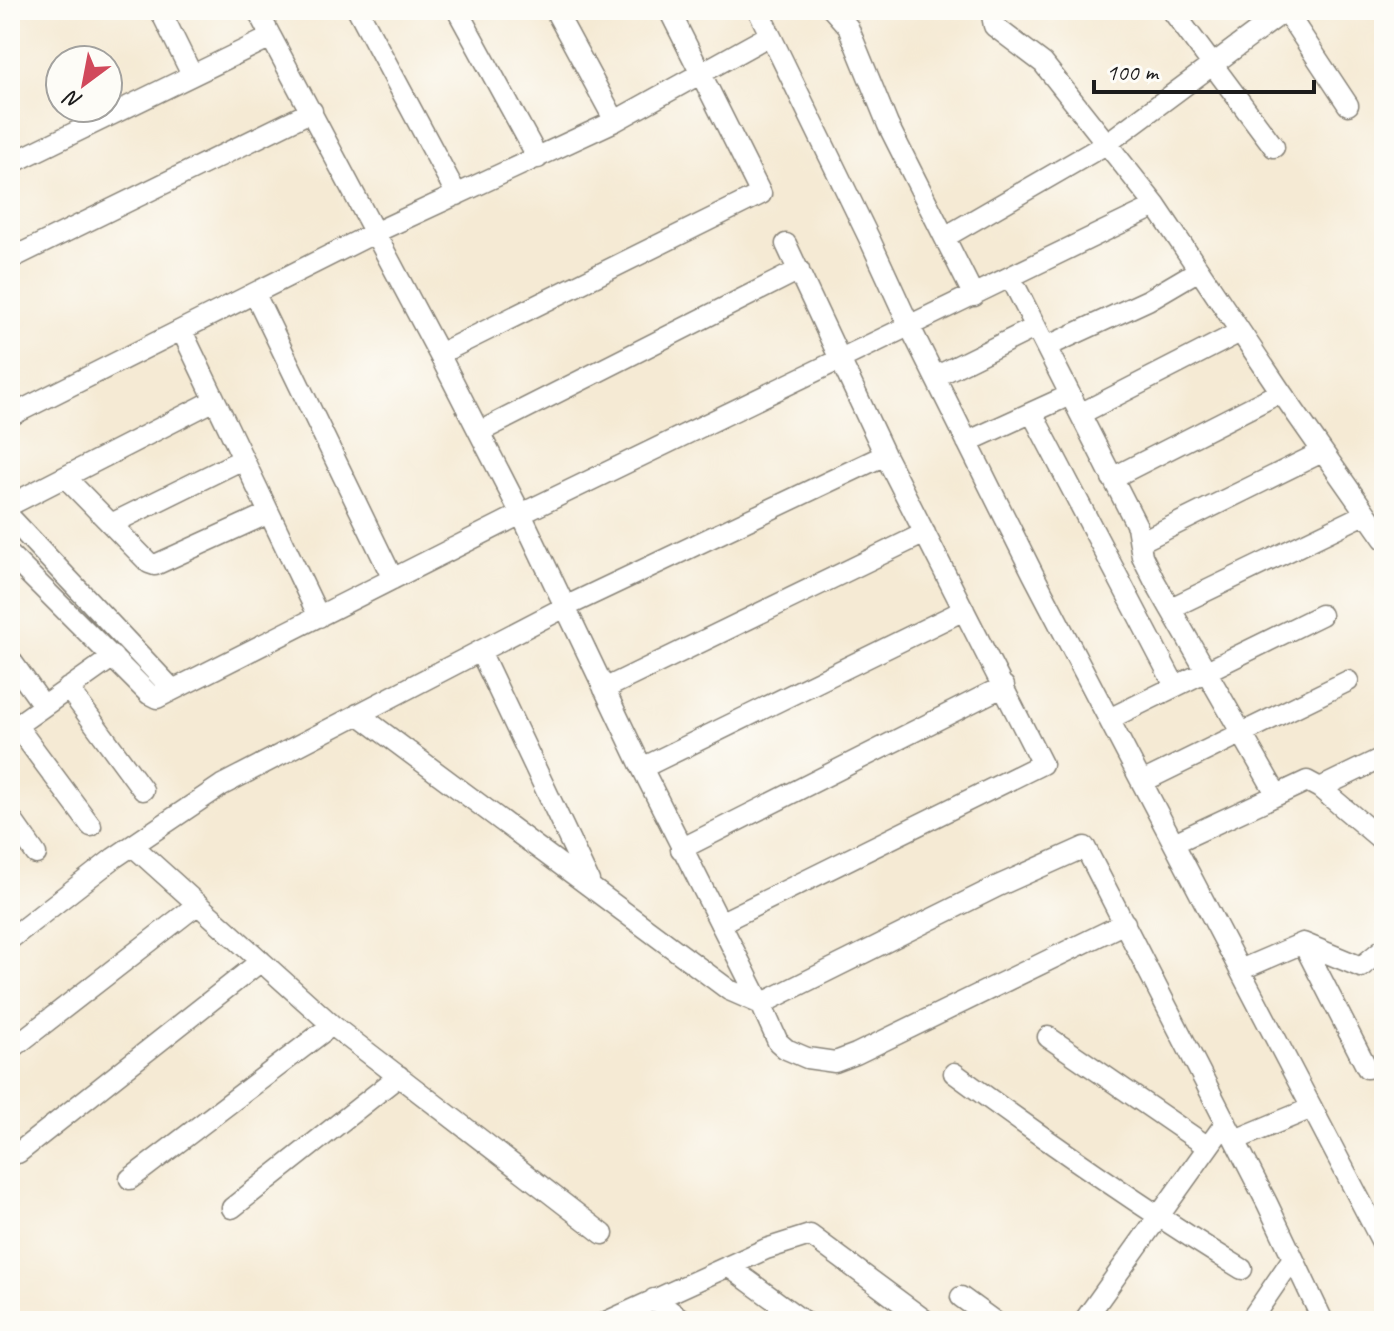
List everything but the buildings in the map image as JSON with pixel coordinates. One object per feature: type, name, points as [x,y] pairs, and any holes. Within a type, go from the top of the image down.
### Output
[{"type":"street","points":[[160,10],[192,75]]},
{"type":"street","points":[[257,10],[521,514],[681,849],[778,1042],[807,1058],[835,1062],[1125,923]]},
{"type":"street","points":[[358,10],[457,195]]},
{"type":"street","points":[[457,10],[538,158]]},
{"type":"street","points":[[555,10],[615,121]]},
{"type":"street","points":[[439,354],[761,194],[669,10]]},
{"type":"street","points":[[758,10],[967,442],[1384,1246]]},
{"type":"street","points":[[833,10],[848,27],[856,54],[888,125],[974,296]]},
{"type":"street","points":[[991,10],[994,26],[1043,63],[1156,206],[1384,539]]},
{"type":"street","points":[[945,237],[1106,144],[1285,10],[1348,105]]},
{"type":"street","points":[[1174,13],[1274,147]]},
{"type":"street","points":[[10,416],[374,233],[615,121],[770,35]]},
{"type":"street","points":[[10,164],[271,37]]},
{"type":"street","points":[[10,259],[312,111]]},
{"type":"street","points":[[10,555],[149,694],[157,698],[521,514],[1156,206]]},
{"type":"street","points":[[720,923],[1042,764],[885,455],[786,244]]},
{"type":"street","points":[[479,432],[799,270]]},
{"type":"street","points":[[1046,347],[1148,300],[1199,270]]},
{"type":"street","points":[[1011,278],[1137,526],[1142,556],[1277,795]]},
{"type":"street","points":[[255,294],[393,579]]},
{"type":"street","points":[[935,377],[1036,327]]},
{"type":"street","points":[[182,331],[319,617]]},
{"type":"street","points":[[1080,414],[1240,332]]},
{"type":"street","points":[[1112,478],[1281,392]]},
{"type":"street","points":[[967,442],[1070,395]]},
{"type":"street","points":[[10,505],[215,400]]},
{"type":"street","points":[[1032,413],[1175,686]]},
{"type":"street","points":[[1140,542],[1322,452]]},
{"type":"street","points":[[10,939],[133,846],[222,785],[565,607],[885,455]]},
{"type":"street","points":[[111,524],[243,459]]},
{"type":"street","points":[[65,477],[149,563],[155,565],[269,513]]},
{"type":"street","points":[[1171,608],[1365,514]]},
{"type":"street","points":[[10,517],[173,690]]},
{"type":"street","points":[[604,689],[925,533]]},
{"type":"street","points":[[642,768],[964,610]]},
{"type":"street","points":[[1109,719],[1321,615]]},
{"type":"street","points":[[480,651],[590,885]]},
{"type":"street","points":[[91,826],[13,727],[113,657]]},
{"type":"street","points":[[10,659],[43,705]]},
{"type":"street","points":[[1142,782],[1348,681]]},
{"type":"street","points":[[681,849],[1004,686]]},
{"type":"street","points":[[68,688],[143,790]]},
{"type":"street","points":[[358,714],[729,990],[761,1004]]},
{"type":"street","points":[[1320,788],[1384,757]]},
{"type":"street","points":[[1174,843],[1307,781],[1320,788],[1384,842]]},
{"type":"street","points":[[10,817],[36,854]]},
{"type":"street","points":[[133,846],[332,1025],[603,1234]]},
{"type":"street","points":[[761,1004],[998,886],[1085,847],[1323,1321]]},
{"type":"street","points":[[10,1050],[198,904]]},
{"type":"street","points":[[1240,970],[1303,943],[1361,967],[1384,948]]},
{"type":"street","points":[[1303,943],[1367,1068]]},
{"type":"street","points":[[18,1153],[261,961]]},
{"type":"street","points":[[130,1179],[332,1025]]},
{"type":"street","points":[[1048,1037],[1208,1147]]},
{"type":"street","points":[[954,1073],[1158,1218],[1242,1269]]},
{"type":"street","points":[[232,1208],[399,1076]]},
{"type":"street","points":[[1084,1321],[1208,1147],[1230,1131],[1312,1108]]},
{"type":"street","points":[[608,1321],[766,1249],[810,1235],[926,1321]]},
{"type":"street","points":[[1250,1321],[1293,1258]]},
{"type":"street","points":[[728,1266],[803,1321]]},
{"type":"street","points":[[961,1297],[994,1321]]},
{"type":"street","points":[[654,1299],[684,1321]]},
{"type":"street","points":[[889,1321],[902,1304]]}]
